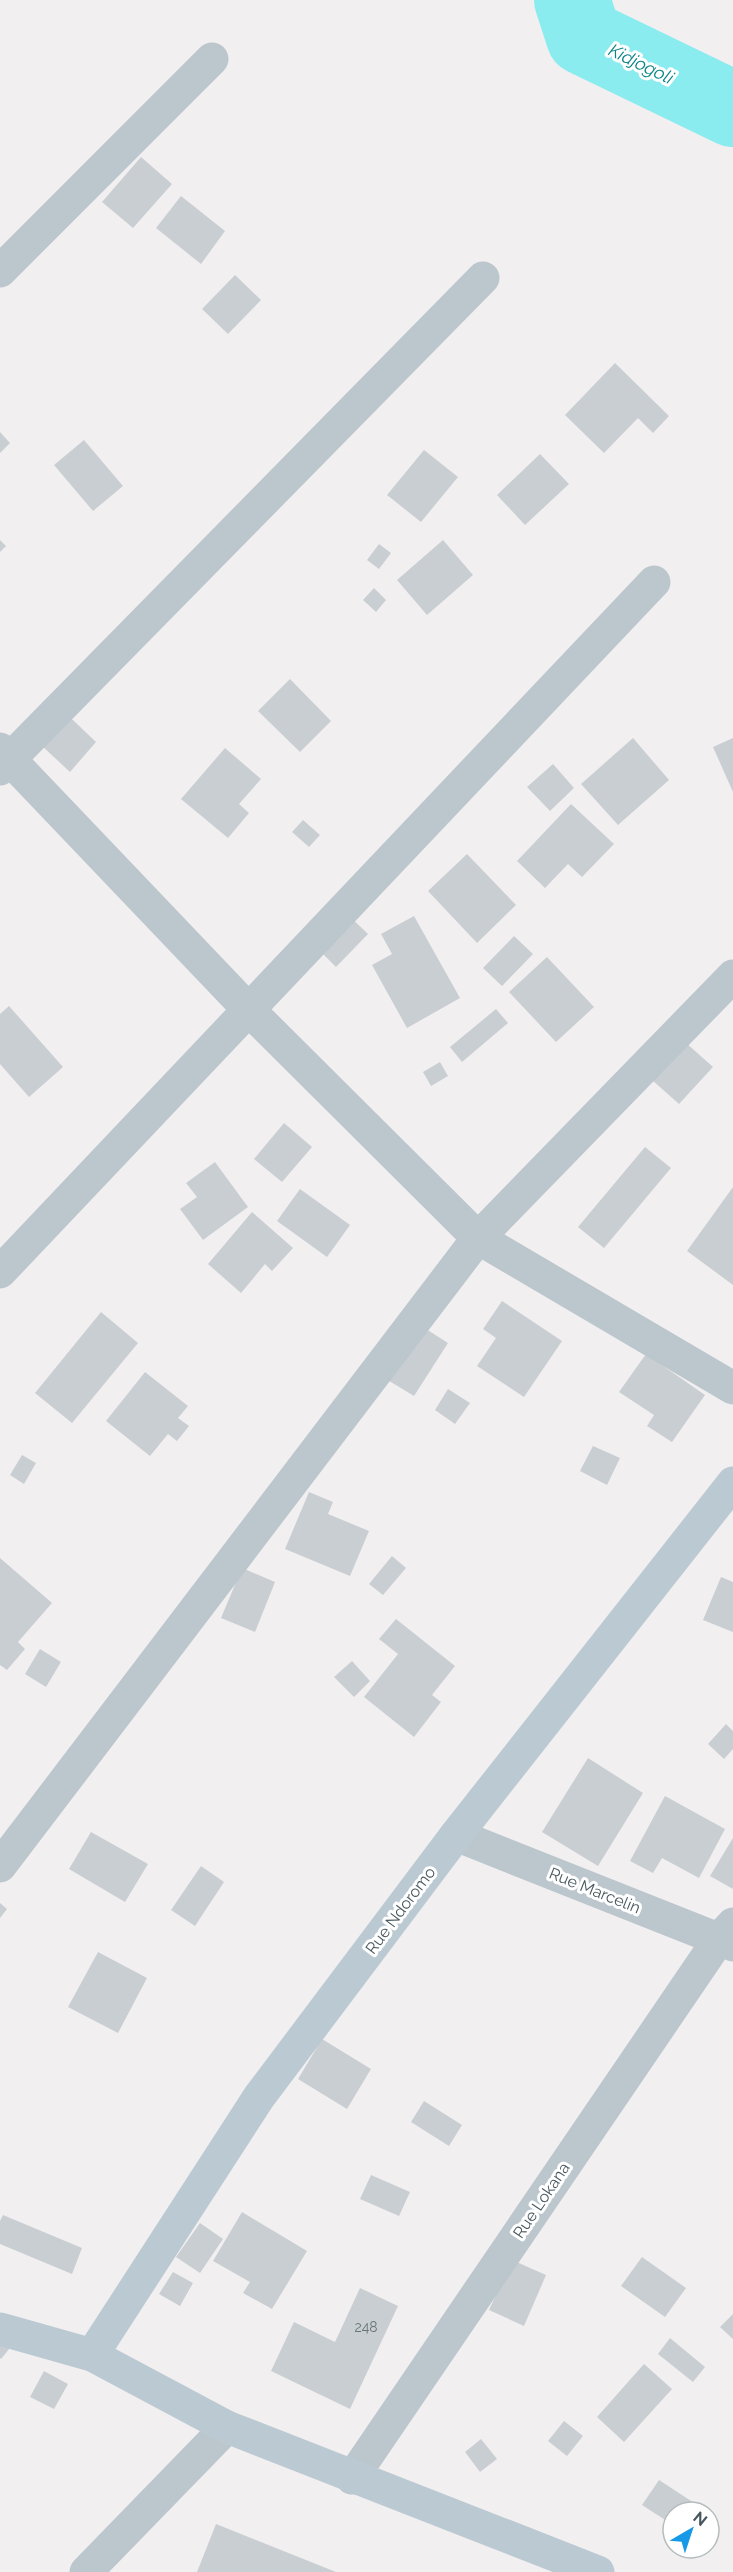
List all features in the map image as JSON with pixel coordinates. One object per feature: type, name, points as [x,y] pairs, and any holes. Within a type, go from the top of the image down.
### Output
[{"type":"street","points":[[0,271],[212,59]]},
{"type":"street","points":[[483,278],[3,759],[478,1238],[733,1388]]},
{"type":"street","points":[[0,1272],[654,582]]},
{"type":"street","points":[[0,1866],[478,1238],[733,976]]},
{"type":"street","name":"Rue Ndoromo","points":[[92,2355],[259,2097],[456,1835],[733,1483]]},
{"type":"street","name":"Rue Marcelin","points":[[456,1835],[728,1936]]},
{"type":"street","name":"Rue Lokana","points":[[352,2478],[728,1936]]},
{"type":"street","points":[[0,2329],[92,2355],[227,2427],[352,2478],[598,2572]]},
{"type":"street","points":[[86,2572],[227,2427]]},
{"type":"building","points":[[141,157],[172,184],[133,228],[102,202]]},
{"type":"building","points":[[181,196],[225,231],[201,264],[156,228]]},
{"type":"building","points":[[235,275],[261,300],[228,334],[202,309]]},
{"type":"building","points":[[615,363],[669,416],[653,433],[638,418],[604,453],[565,415]]},
{"type":"building","points":[[0,432],[10,443],[0,453]]},
{"type":"building","points":[[84,440],[123,486],[93,511],[54,465]]},
{"type":"building","points":[[424,450],[458,477],[421,522],[387,495]]},
{"type":"building","points":[[540,454],[569,484],[525,525],[497,495]]},
{"type":"building","points":[[0,540],[6,546],[0,552]]},
{"type":"building","points":[[443,540],[473,575],[427,615],[397,580]]},
{"type":"building","points":[[379,544],[391,553],[379,569],[367,560]]},
{"type":"building","points":[[374,588],[386,600],[376,612],[363,600]]},
{"type":"building","points":[[290,679],[331,721],[300,752],[258,711]]},
{"type":"building","points":[[54,702],[96,742],[70,772],[26,731]]},
{"type":"building","points":[[633,738],[669,780],[618,825],[581,784]]},
{"type":"building","points":[[733,738],[733,792],[713,747]]},
{"type":"building","points":[[225,748],[261,779],[239,804],[249,813],[228,838],[181,799]]},
{"type":"building","points":[[553,764],[574,788],[550,811],[527,787]]},
{"type":"building","points":[[571,804],[614,844],[582,877],[568,864],[545,888],[517,861]]},
{"type":"building","points":[[303,820],[320,835],[309,847],[292,832]]},
{"type":"building","points":[[467,854],[516,905],[477,943],[428,891]]},
{"type":"building","points":[[343,910],[368,934],[336,967],[312,943]]},
{"type":"building","points":[[414,916],[460,998],[407,1028],[372,965],[392,954],[381,934]]},
{"type":"building","points":[[514,936],[533,954],[502,986],[483,968]]},
{"type":"building","points":[[547,957],[594,1007],[556,1042],[509,992]]},
{"type":"building","points":[[9,1006],[63,1067],[29,1097],[0,1064],[0,1014]]},
{"type":"building","points":[[496,1009],[508,1023],[462,1062],[450,1047]]},
{"type":"building","points":[[685,1042],[713,1067],[679,1104],[652,1080]]},
{"type":"building","points":[[440,1062],[448,1076],[431,1086],[423,1072]]},
{"type":"building","points":[[284,1123],[312,1147],[282,1182],[254,1159]]},
{"type":"building","points":[[645,1147],[671,1168],[604,1248],[578,1227]]},
{"type":"building","points":[[215,1162],[248,1207],[203,1240],[180,1209],[197,1197],[186,1183]]},
{"type":"building","points":[[733,1187],[733,1285],[687,1251]]},
{"type":"building","points":[[300,1189],[350,1225],[327,1257],[277,1221]]},
{"type":"building","points":[[252,1212],[293,1248],[272,1271],[265,1264],[241,1293],[208,1264]]},
{"type":"building","points":[[502,1301],[562,1341],[524,1397],[477,1366],[496,1338],[483,1329]]},
{"type":"building","points":[[101,1312],[138,1343],[72,1423],[35,1393]]},
{"type":"building","points":[[415,1322],[448,1343],[414,1396],[381,1376]]},
{"type":"building","points":[[646,1354],[705,1395],[672,1442],[647,1426],[654,1415],[619,1392]]},
{"type":"building","points":[[145,1372],[188,1406],[178,1418],[189,1426],[177,1441],[168,1434],[150,1456],[106,1421]]},
{"type":"building","points":[[448,1389],[470,1403],[455,1424],[435,1410]]},
{"type":"building","points":[[593,1446],[620,1458],[607,1485],[580,1471]]},
{"type":"building","points":[[22,1455],[36,1463],[24,1484],[10,1475]]},
{"type":"building","points":[[309,1492],[333,1502],[328,1514],[369,1531],[350,1576],[285,1549]]},
{"type":"building","points":[[392,1556],[406,1568],[383,1595],[369,1584]]},
{"type":"building","points":[[0,1558],[52,1603],[18,1642],[25,1649],[7,1670],[0,1665]]},
{"type":"building","points":[[242,1568],[275,1582],[255,1632],[221,1618]]},
{"type":"building","points":[[721,1577],[733,1582],[733,1632],[703,1620]]},
{"type":"building","points":[[396,1619],[455,1666],[432,1695],[441,1702],[414,1737],[364,1697],[398,1654],[379,1639]]},
{"type":"building","points":[[40,1649],[61,1662],[46,1687],[25,1674]]},
{"type":"building","points":[[352,1661],[370,1681],[354,1697],[334,1677]]},
{"type":"building","points":[[726,1724],[733,1731],[733,1749],[724,1759],[708,1744]]},
{"type":"building","points":[[588,1758],[643,1793],[598,1866],[542,1832]]},
{"type":"building","points":[[665,1796],[725,1829],[699,1878],[662,1858],[653,1873],[630,1861]]},
{"type":"building","points":[[91,1832],[148,1864],[125,1902],[69,1869]]},
{"type":"building","points":[[733,1838],[733,1889],[710,1876]]},
{"type":"building","points":[[201,1866],[224,1882],[195,1926],[171,1910]]},
{"type":"building","points":[[0,1903],[7,1909],[0,1918]]},
{"type":"building","points":[[98,1952],[147,1978],[118,2033],[68,2007]]},
{"type":"building","points":[[322,2039],[371,2069],[347,2109],[298,2079]]},
{"type":"building","points":[[424,2101],[462,2125],[449,2146],[411,2122]]},
{"type":"building","points":[[371,2175],[410,2192],[399,2216],[360,2199]]},
{"type":"building","points":[[242,2212],[307,2251],[272,2309],[243,2293],[250,2282],[213,2261]]},
{"type":"building","points":[[3,2215],[82,2248],[72,2274],[0,2244],[0,2221]]},
{"type":"building","points":[[200,2223],[223,2239],[200,2273],[176,2257]]},
{"type":"building","points":[[642,2257],[686,2288],[665,2317],[621,2286]]},
{"type":"building","points":[[512,2260],[546,2275],[524,2326],[489,2310]]},
{"type":"building","points":[[173,2272],[193,2283],[180,2306],[159,2294]]},
{"type":"building","points":[[360,2288],[398,2306],[350,2409],[271,2371],[294,2322],[335,2342]]},
{"type":"building","points":[[733,2314],[733,2339],[720,2327]]},
{"type":"building","points":[[0,2333],[14,2343],[1,2359],[0,2358]]},
{"type":"building","points":[[670,2338],[705,2367],[693,2382],[658,2354]]},
{"type":"building","points":[[644,2364],[672,2389],[624,2442],[597,2417]]},
{"type":"building","points":[[44,2371],[68,2384],[54,2409],[30,2397]]},
{"type":"building","points":[[564,2421],[583,2436],[567,2456],[548,2441]]},
{"type":"building","points":[[481,2439],[497,2459],[480,2472],[465,2452]]},
{"type":"building","points":[[659,2480],[690,2500],[661,2500],[661,2517],[642,2505]]},
{"type":"building","points":[[216,2524],[336,2572],[197,2572]]},
{"type":"waterway","name":"Kidjogoli","points":[[572,0],[584,37],[733,109]]}]
